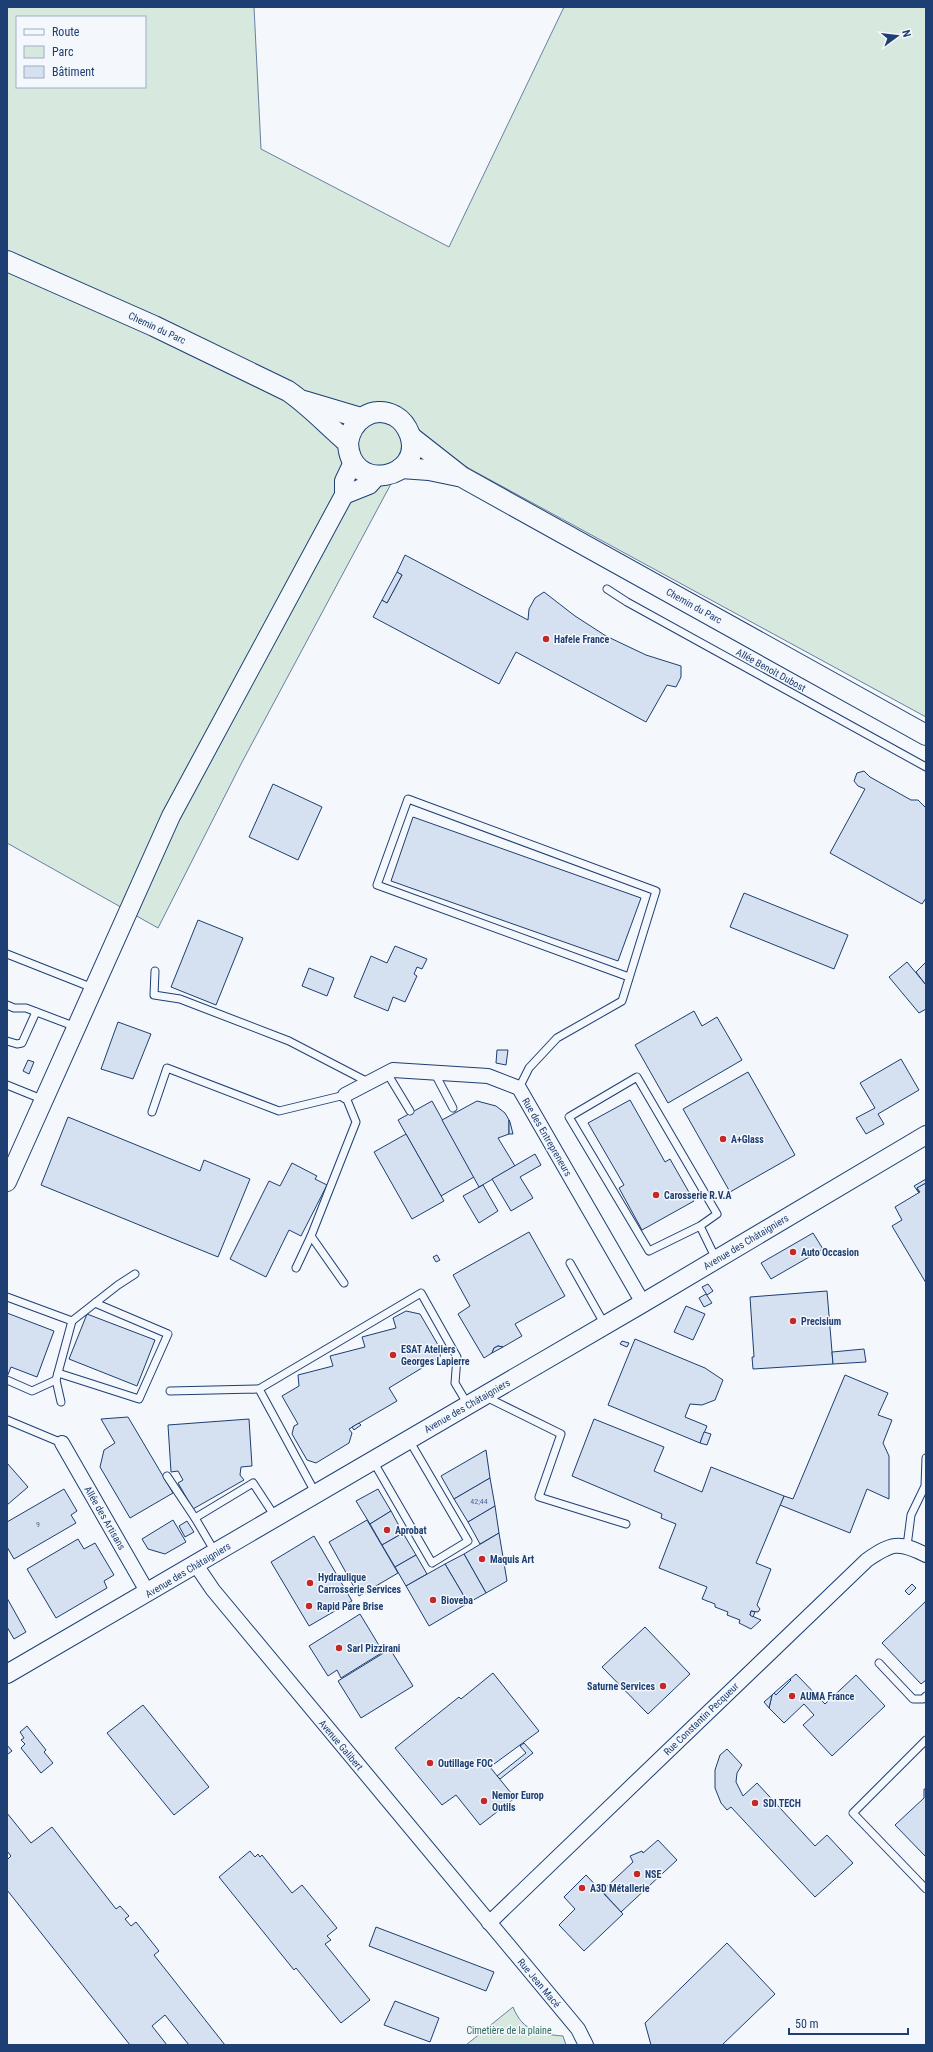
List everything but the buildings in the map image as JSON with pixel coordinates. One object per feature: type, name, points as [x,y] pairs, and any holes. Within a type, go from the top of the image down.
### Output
[{"type":"main road","name":"Chemin du Parc","points":[[7,261],[154,326],[288,391],[304,401]]},
{"type":"main road","points":[[304,401],[361,418]]},
{"type":"main road","points":[[304,401],[320,420],[348,443]]},
{"type":"main road","points":[[411,437],[409,457],[401,468],[394,473],[377,476],[359,469],[353,462],[349,453],[348,443],[352,429],[361,418],[379,412],[391,414],[402,421],[411,437],[462,477]]},
{"type":"main road","points":[[401,468],[429,470],[462,477]]},
{"type":"main road","name":"Chemin du Parc","points":[[462,477],[926,735]]},
{"type":"street","points":[[7,1182],[171,816],[344,495],[344,482],[353,462]]},
{"type":"street","points":[[344,495],[369,485],[377,476]]},
{"type":"street","name":"Rue des Entrepreneurs","points":[[345,1095],[393,1070],[488,1076],[519,1088],[643,1303]]},
{"type":"street","name":"Avenue des Châtaigniers","points":[[7,1674],[643,1303],[926,1135]]},
{"type":"street","name":"Allée des Artisans","points":[[62,1443],[148,1593]]},
{"type":"street","name":"Rue Constantin Pecqueur","points":[[488,1924],[867,1560],[886,1547],[908,1546],[926,1555]]},
{"type":"street","name":"Avenue Galibert","points":[[196,1565],[213,1590],[488,1924]]},
{"type":"street","name":"Rue Jean Macé","points":[[488,1924],[578,2029],[586,2045]]},
{"type":"lane","name":"Allée Benoît Dubost","points":[[607,589],[627,602],[926,767]]},
{"type":"lane","points":[[519,1088],[529,1068],[557,1038],[622,1001],[656,891],[408,799],[377,885],[629,977]]},
{"type":"lane","points":[[7,954],[93,988]]},
{"type":"lane","points":[[154,971],[154,995],[180,999],[289,1041],[368,1082]]},
{"type":"lane","points":[[7,1005],[36,1012],[76,1026]]},
{"type":"lane","points":[[7,1041],[17,1044],[22,1043],[36,1012]]},
{"type":"lane","points":[[152,1112],[167,1068],[279,1111],[345,1095],[356,1122],[311,1236],[296,1268]]},
{"type":"lane","points":[[434,1072],[453,1108]]},
{"type":"lane","points":[[387,1073],[410,1111]]},
{"type":"lane","points":[[637,1077],[717,1214],[700,1226],[649,1251],[570,1117],[637,1077]]},
{"type":"lane","points":[[7,1085],[44,1100]]},
{"type":"lane","points":[[700,1226],[716,1259]]},
{"type":"lane","points":[[311,1236],[344,1284]]},
{"type":"lane","points":[[570,1263],[605,1325]]},
{"type":"lane","points":[[61,1402],[57,1377],[72,1321],[135,1274]]},
{"type":"lane","points":[[170,1391],[259,1389],[421,1293],[457,1357],[455,1383],[468,1405]]},
{"type":"lane","points":[[7,1297],[72,1321]]},
{"type":"lane","points":[[7,1380],[32,1390],[57,1377],[139,1399],[168,1334],[95,1303]]},
{"type":"lane","points":[[259,1389],[316,1494]]},
{"type":"lane","points":[[484,1396],[561,1434],[539,1497],[626,1524]]},
{"type":"lane","points":[[7,1420],[62,1443]]},
{"type":"lane","points":[[373,1461],[432,1563],[468,1541],[409,1440]]},
{"type":"lane","points":[[908,1546],[911,1515],[925,1486],[926,1458]]},
{"type":"lane","points":[[167,1476],[216,1553]]},
{"type":"lane","points":[[195,1518],[253,1483],[276,1518]]},
{"type":"lane","points":[[879,1663],[913,1699],[923,1699],[926,1696]]},
{"type":"lane","points":[[926,1740],[853,1813],[926,1889]]},
{"type":"green space","points":[[7,7],[254,7],[261,149],[449,247],[564,7],[926,7],[926,717],[415,439],[241,764],[158,928],[7,843]]},
{"type":"green space","name":"Cimetière de la plaine","points":[[513,2007],[517,2015],[527,2027],[540,2033],[563,2036],[566,2045],[466,2045]]},
{"type":"place","name":"Hafele France","points":[[546,639]]},
{"type":"place","name":"A+Glass","points":[[723,1139]]},
{"type":"place","name":"Carosserie R.V.A","points":[[656,1195]]},
{"type":"place","name":"Auto Occasion","points":[[793,1252]]},
{"type":"place","name":"Precisium","points":[[793,1321]]},
{"type":"place","name":"ESAT Ateliers Georges Lapierre","points":[[393,1355]]},
{"type":"place","name":"Aprobat","points":[[387,1530]]},
{"type":"place","name":"Maquis Art","points":[[482,1559]]},
{"type":"place","name":"Hydraulique Carrosserie Services","points":[[310,1583]]},
{"type":"place","name":"Bioveba","points":[[433,1600]]},
{"type":"place","name":"Rapid Pare Brise","points":[[309,1606]]},
{"type":"place","name":"Sarl Pizzirani","points":[[339,1648]]},
{"type":"place","name":"Saturne Services","points":[[663,1686]]},
{"type":"place","name":"AUMA France","points":[[792,1696]]},
{"type":"place","name":"Outillage FOC","points":[[430,1763]]},
{"type":"place","name":"Nemor Europ Outils","points":[[484,1801]]},
{"type":"place","name":"SDI TECH","points":[[755,1803]]},
{"type":"place","name":"NSE","points":[[637,1874]]},
{"type":"place","name":"A3D Métallerie","points":[[582,1888]]}]
